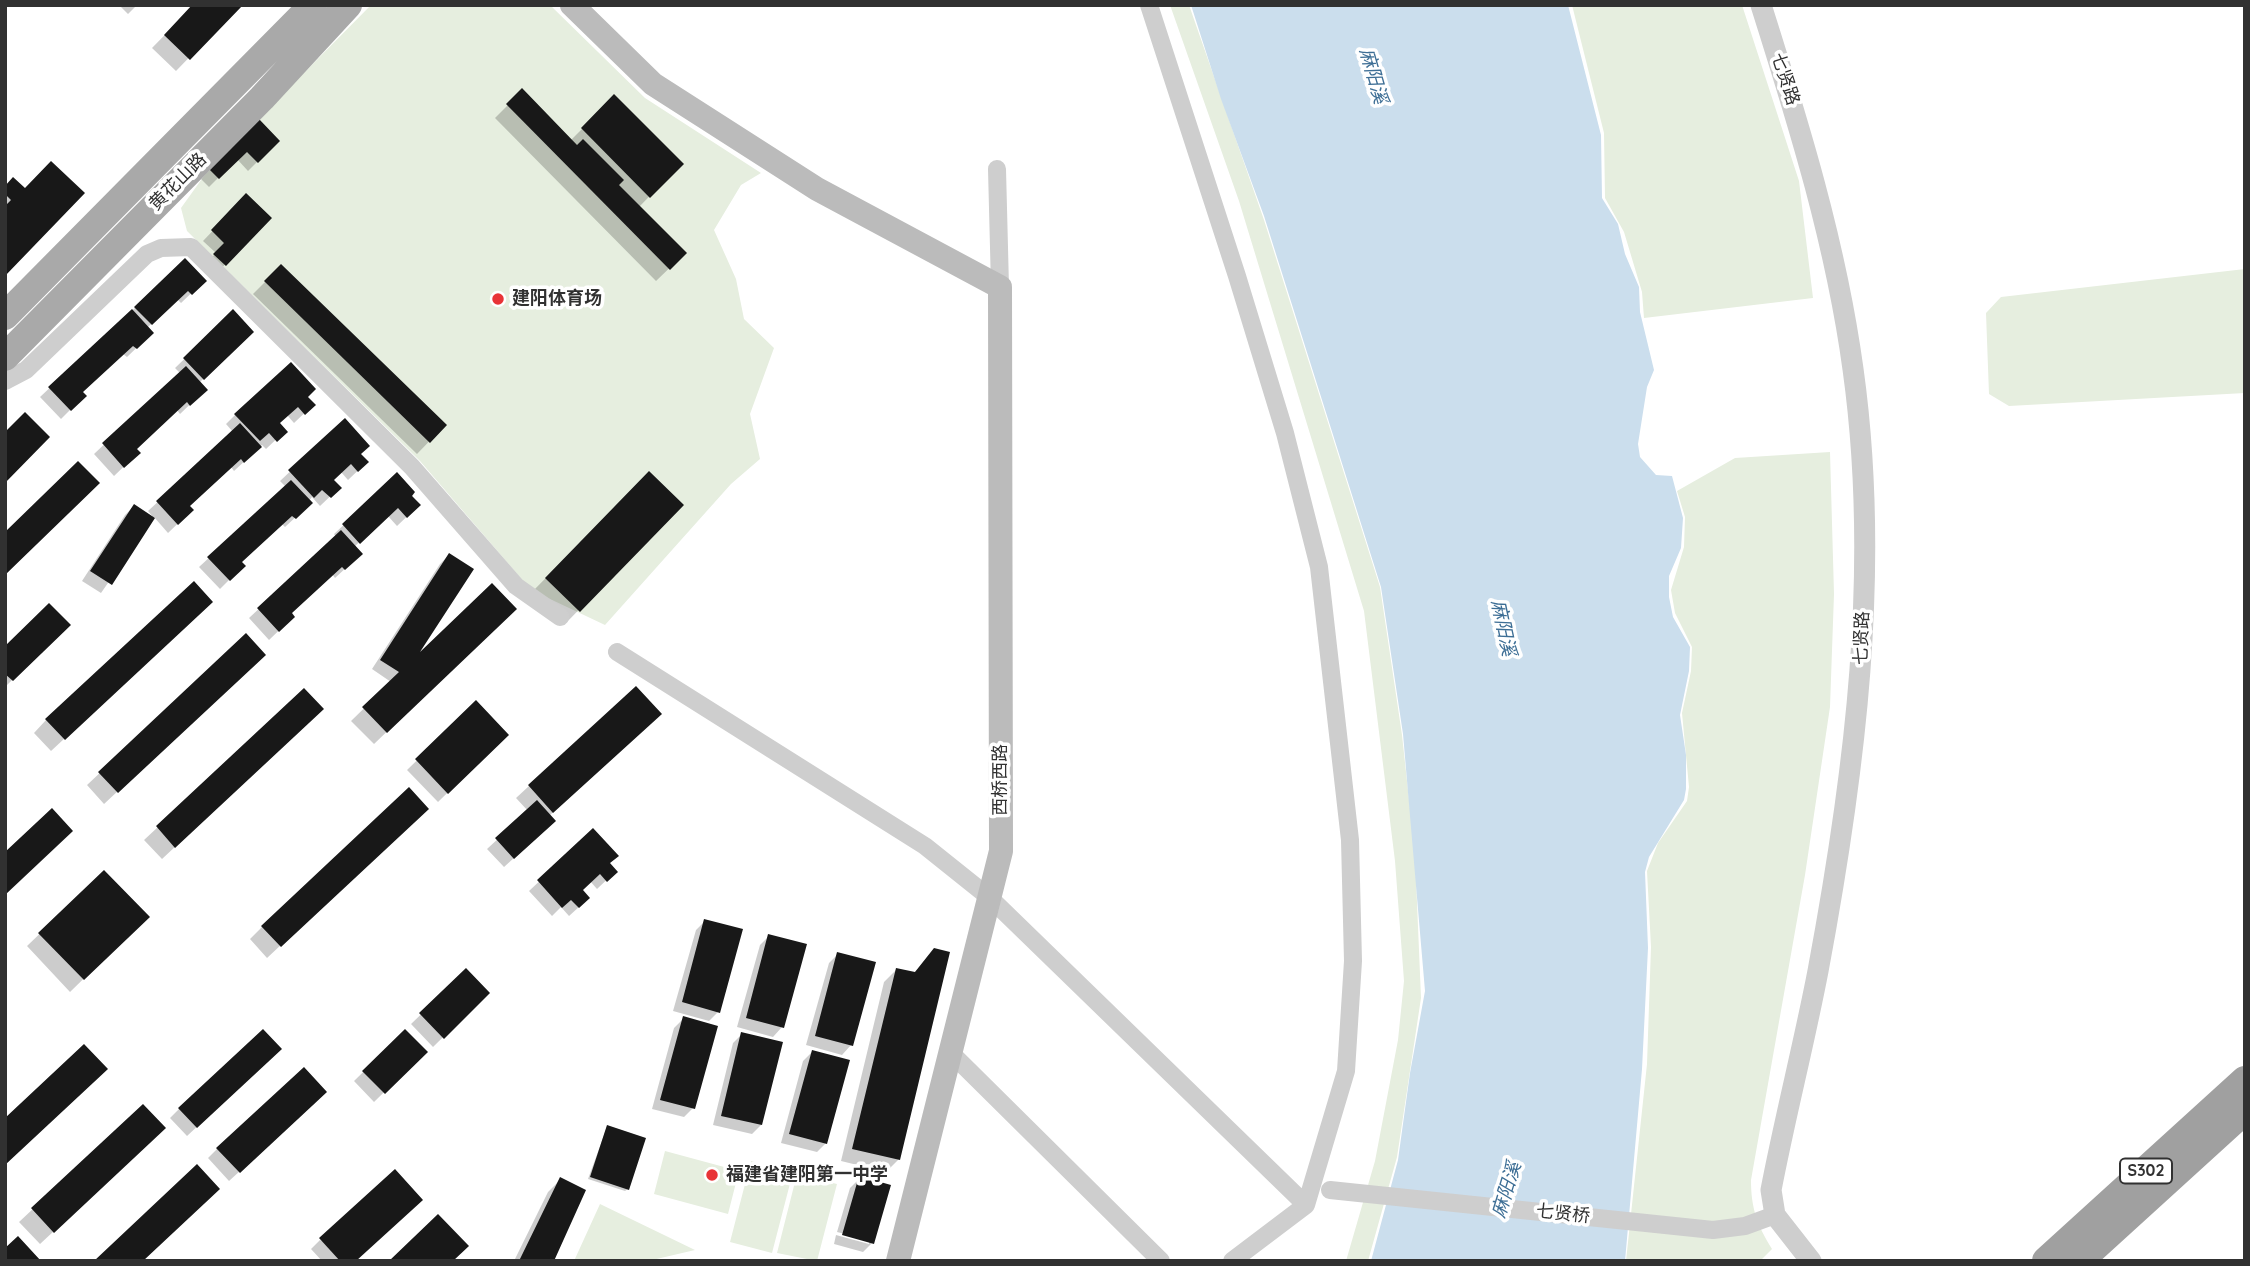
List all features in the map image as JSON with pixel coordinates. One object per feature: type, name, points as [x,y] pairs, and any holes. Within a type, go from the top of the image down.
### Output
[{"type":"highway","name":"S302","points":[[2047,1261],[2245,1081]]},
{"type":"highway","name":"S302","points":[[2078,1261],[2245,1109]]},
{"type":"main road","name":"黄花山路","points":[[5,316],[313,5]]},
{"type":"main road","name":"黄花山路","points":[[5,357],[262,98],[348,5]]},
{"type":"main road","points":[[572,5],[653,84],[817,189],[1000,287]]},
{"type":"main road","name":"西桥西路","points":[[898,1261],[1001,850],[1000,287]]},
{"type":"street","points":[[1149,5],[1285,433],[1321,580],[1350,840],[1353,961],[1346,1071],[1306,1205],[1232,1261]]},
{"type":"street","name":"七贤路","points":[[1761,5],[1799,123],[1843,307],[1853,371],[1861,463],[1863,590],[1855,743],[1818,970],[1770,1190],[1775,1214]]},
{"type":"street","points":[[997,169],[1000,287]]},
{"type":"street","points":[[5,381],[26,370],[146,254],[161,248],[191,247],[412,467],[516,586],[560,617]]},
{"type":"street","points":[[617,652],[925,846],[990,898],[1306,1205]]},
{"type":"street","points":[[951,1054],[1161,1261]]},
{"type":"street","name":"七贤桥","points":[[1330,1190],[1713,1230],[1745,1226],[1775,1214]]},
{"type":"street","points":[[1775,1214],[1811,1261]]},
{"type":"green space","name":"建阳体育场","points":[[371,5],[550,5],[645,98],[761,173],[741,185],[714,230],[736,279],[744,319],[774,348],[750,414],[760,459],[731,484],[605,625],[531,590],[420,461],[187,231],[181,208],[209,169]]},
{"type":"green space","points":[[1170,5],[1189,5],[1264,220],[1380,587],[1402,735],[1415,855],[1421,998],[1397,1157],[1368,1261],[1346,1261],[1375,1161],[1398,1040],[1404,981],[1395,861],[1364,611],[1239,201]]},
{"type":"green space","points":[[1572,5],[1742,5],[1799,181],[1813,298],[1644,318],[1642,292],[1624,232],[1605,198],[1604,133]]},
{"type":"green space","points":[[2245,269],[2245,393],[2009,406],[1989,394],[1986,313],[2001,297]]},
{"type":"green space","points":[[1830,452],[1834,594],[1830,707],[1805,875],[1751,1180],[1756,1216],[1772,1249],[1760,1261],[1626,1261],[1647,1064],[1651,947],[1647,871],[1658,843],[1687,801],[1689,787],[1682,713],[1691,671],[1692,647],[1675,613],[1671,590],[1684,547],[1685,517],[1677,491],[1735,458]]},
{"type":"green space","points":[[665,1151],[739,1171],[728,1214],[654,1194]]},
{"type":"green space","points":[[751,1161],[793,1172],[772,1253],[730,1242]]},
{"type":"green space","points":[[797,1174],[837,1184],[817,1261],[777,1253]]},
{"type":"green space","points":[[600,1204],[695,1250],[648,1261],[574,1261]]},
{"type":"water","name":"麻阳溪","points":[[1191,5],[1568,5],[1601,135],[1602,198],[1618,224],[1625,254],[1639,287],[1640,312],[1654,370],[1647,387],[1638,444],[1640,457],[1656,475],[1672,476],[1683,518],[1681,548],[1669,576],[1669,597],[1673,617],[1690,647],[1689,671],[1680,715],[1686,755],[1684,800],[1649,857],[1645,872],[1648,948],[1642,1069],[1625,1261],[1371,1261],[1398,1160],[1425,991],[1403,734],[1381,587],[1264,216],[1221,99]]},
{"type":"building","points":[[192,5],[243,5],[190,60],[164,35]]},
{"type":"building","points":[[522,88],[577,145],[583,139],[624,180],[619,185],[687,253],[670,270],[506,104]]},
{"type":"building","points":[[614,94],[684,164],[650,198],[581,128]]},
{"type":"building","points":[[259,119],[280,141],[258,163],[247,152],[219,179],[209,169]]},
{"type":"building","points":[[51,161],[85,193],[5,276],[5,206],[11,200],[5,194],[5,186],[13,177],[25,188]]},
{"type":"building","points":[[246,193],[272,218],[226,266],[213,254],[224,243],[211,230]]},
{"type":"building","points":[[185,258],[207,281],[192,295],[188,291],[152,325],[134,307]]},
{"type":"building","points":[[281,264],[447,425],[430,443],[264,281]]},
{"type":"building","points":[[132,309],[154,333],[137,349],[133,346],[83,392],[87,396],[71,411],[48,387]]},
{"type":"building","points":[[233,309],[254,332],[204,380],[183,358]]},
{"type":"building","points":[[291,362],[316,389],[308,397],[316,405],[305,415],[298,407],[280,423],[288,432],[277,442],[269,433],[260,441],[234,414]]},
{"type":"building","points":[[186,366],[208,390],[190,406],[187,402],[137,449],[141,453],[124,468],[102,443]]},
{"type":"building","points":[[25,412],[50,437],[5,483],[5,432]]},
{"type":"building","points":[[345,418],[370,446],[361,454],[369,462],[358,472],[351,464],[334,480],[342,488],[331,498],[322,490],[314,498],[288,470]]},
{"type":"building","points":[[240,423],[262,447],[244,463],[241,459],[190,506],[194,510],[178,525],[156,501]]},
{"type":"building","points":[[78,461],[100,483],[5,575],[5,532]]},
{"type":"building","points":[[649,471],[684,505],[580,612],[545,578]]},
{"type":"building","points":[[397,472],[415,492],[412,496],[421,505],[407,518],[398,508],[360,544],[342,524]]},
{"type":"building","points":[[291,480],[313,503],[296,519],[292,516],[242,562],[246,566],[230,581],[207,557]]},
{"type":"building","points":[[134,504],[155,518],[112,585],[90,571]]},
{"type":"building","points":[[341,530],[363,554],[345,570],[342,567],[292,613],[295,617],[279,632],[257,608]]},
{"type":"building","points":[[449,553],[474,569],[420,652],[492,583],[517,609],[387,733],[362,707],[399,672],[380,660]]},
{"type":"building","points":[[194,581],[213,602],[65,740],[45,719]]},
{"type":"building","points":[[49,603],[71,625],[13,681],[5,674],[5,646]]},
{"type":"building","points":[[246,633],[266,655],[118,793],[98,772]]},
{"type":"building","points":[[636,686],[662,714],[553,813],[528,785]]},
{"type":"building","points":[[304,688],[324,709],[175,848],[156,826]]},
{"type":"building","points":[[476,700],[509,735],[448,794],[415,759]]},
{"type":"building","points":[[409,787],[429,809],[281,947],[261,926]]},
{"type":"building","points":[[537,800],[556,821],[514,859],[495,838]]},
{"type":"building","points":[[52,808],[73,831],[5,895],[5,852]]},
{"type":"building","points":[[593,828],[619,856],[610,863],[618,872],[607,882],[600,874],[583,890],[590,898],[579,908],[571,900],[562,908],[537,880]]},
{"type":"building","points":[[104,870],[150,917],[84,980],[38,933]]},
{"type":"building","points":[[704,919],[743,929],[720,1013],[682,1002]]},
{"type":"building","points":[[768,934],[807,944],[784,1028],[746,1018]]},
{"type":"building","points":[[934,948],[950,952],[900,1160],[852,1149],[896,968],[915,972]]},
{"type":"building","points":[[837,952],[876,962],[853,1046],[815,1036]]},
{"type":"building","points":[[466,968],[490,993],[444,1039],[419,1013]]},
{"type":"building","points":[[683,1016],[718,1026],[695,1109],[660,1100]]},
{"type":"building","points":[[263,1029],[282,1049],[197,1128],[178,1108]]},
{"type":"building","points":[[405,1029],[428,1052],[385,1094],[362,1071]]},
{"type":"building","points":[[741,1032],[783,1042],[762,1125],[721,1116]]},
{"type":"building","points":[[84,1044],[108,1069],[5,1165],[5,1118]]},
{"type":"building","points":[[812,1050],[850,1060],[827,1144],[789,1134]]},
{"type":"building","points":[[304,1067],[327,1092],[240,1173],[216,1148]]},
{"type":"building","points":[[143,1104],[166,1128],[54,1233],[31,1208]]},
{"type":"building","points":[[607,1125],[646,1138],[629,1190],[590,1177]]},
{"type":"building","points":[[197,1164],[220,1189],[143,1261],[94,1261]]},
{"type":"building","points":[[395,1169],[423,1200],[356,1261],[340,1261],[319,1238]]},
{"type":"building","points":[[859,1176],[891,1185],[874,1244],[842,1235]]},
{"type":"building","points":[[560,1177],[586,1190],[554,1261],[519,1261]]},
{"type":"building","points":[[438,1214],[469,1246],[453,1261],[389,1261]]},
{"type":"building","points":[[18,1236],[41,1261],[5,1261],[5,1248]]},
{"type":"place","name":"建阳体育场","points":[[498,299]]},
{"type":"place","name":"福建省建阳第一中学","points":[[712,1175]]}]
